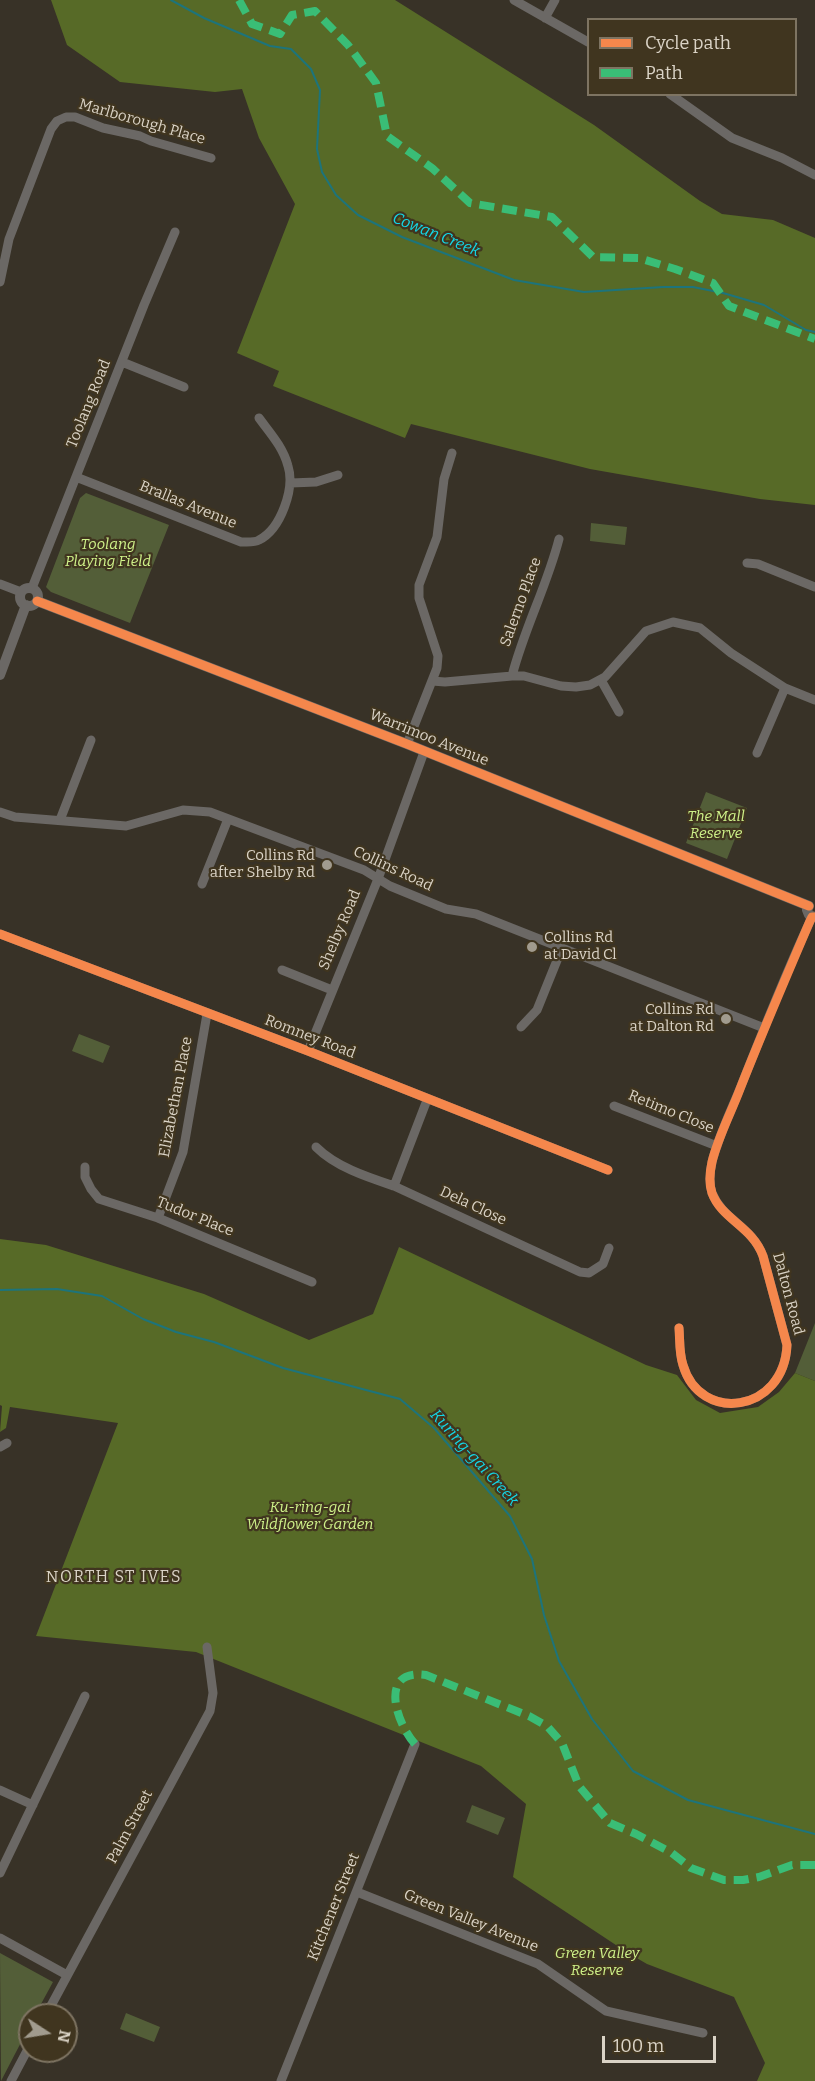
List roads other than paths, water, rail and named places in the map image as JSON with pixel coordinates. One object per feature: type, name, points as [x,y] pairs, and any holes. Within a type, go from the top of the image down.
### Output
[{"type":"street","points":[[514,0],[587,41]]},
{"type":"street","points":[[545,18],[555,0]]},
{"type":"street","points":[[673,96],[732,138],[782,158],[815,175]]},
{"type":"street","name":"Marlborough Place","points":[[0,282],[13,226],[51,129],[57,121],[66,117],[75,117],[103,128],[140,136],[211,158]]},
{"type":"street","name":"Toolang Road","points":[[27,590],[76,477],[175,232]]},
{"type":"street","points":[[122,362],[184,387]]},
{"type":"street","points":[[259,418],[282,450],[289,467],[291,483],[316,482],[338,475]]},
{"type":"street","points":[[406,744],[432,681],[438,656],[419,598],[419,585],[437,537],[444,479],[452,453]]},
{"type":"street","name":"Brallas Avenue","points":[[76,477],[241,542],[257,541],[270,532],[279,519],[291,483]]},
{"type":"street","name":"Salerno Place","points":[[512,676],[519,649],[559,539]]},
{"type":"street","points":[[747,562],[758,564],[815,587]]},
{"type":"street","points":[[0,584],[27,590],[37,593],[37,601],[32,605],[26,605],[21,601],[27,590]]},
{"type":"street","name":"Warrimoo Avenue","points":[[37,601],[406,744],[813,910]]},
{"type":"street","points":[[0,675],[26,605]]},
{"type":"street","points":[[432,681],[524,676],[561,686],[590,685],[601,680],[645,631],[673,622],[686,623],[700,628],[731,653],[785,688],[815,700]]},
{"type":"street","points":[[601,680],[619,711]]},
{"type":"street","points":[[757,753],[785,688]]},
{"type":"street","points":[[60,820],[91,740]]},
{"type":"street","name":"Shelby Road","points":[[308,1052],[378,879],[424,752]]},
{"type":"street","name":"Collins Road","points":[[0,812],[15,817],[126,826],[183,810],[210,812],[364,870],[378,879],[446,909],[476,914],[764,1028]]},
{"type":"street","points":[[202,884],[228,819]]},
{"type":"street","name":"Dalton Road","points":[[679,1328],[683,1366],[691,1382],[702,1393],[713,1399],[726,1403],[753,1400],[773,1385],[781,1372],[787,1344],[759,1245],[752,1235],[727,1214],[712,1193],[710,1175],[717,1146],[813,910]]},
{"type":"street","name":"Romney Road","points":[[0,934],[608,1170]]},
{"type":"street","points":[[521,1027],[537,1010],[562,948]]},
{"type":"street","points":[[282,970],[332,990]]},
{"type":"street","name":"Elizabethan Place","points":[[158,1218],[183,1152],[207,1014]]},
{"type":"street","points":[[394,1186],[427,1100]]},
{"type":"street","name":"Retimo Close","points":[[614,1106],[717,1146]]},
{"type":"street","name":"Dela Close","points":[[315,1148],[327,1158],[394,1186],[580,1272],[589,1273],[603,1264],[609,1248]]},
{"type":"street","name":"Tudor Place","points":[[85,1167],[85,1177],[99,1199],[158,1218],[312,1282]]},
{"type":"street","name":"Palm Street","points":[[52,2003],[210,1711],[213,1693],[207,1647]]},
{"type":"street","points":[[0,1873],[85,1696]]},
{"type":"street","name":"Kitchener Street","points":[[281,2081],[415,1744]]},
{"type":"street","points":[[0,1790],[33,1805]]},
{"type":"street","name":"Green Valley Avenue","points":[[357,1892],[538,1964],[606,2011],[703,2033]]},
{"type":"street","points":[[0,1938],[67,1975]]},
{"type":"street","points":[[11,2081],[20,2063]]},
{"type":"waterway","name":"Cowan Creek","points":[[171,0],[204,18],[270,46],[291,49],[311,69],[320,90],[317,149],[322,172],[336,195],[358,215],[402,237],[514,280],[584,292],[693,287],[764,305],[806,330],[815,332]]},
{"type":"waterway","name":"Kuring-gai Creek","points":[[0,1290],[57,1289],[102,1296],[143,1319],[176,1332],[214,1342],[283,1368],[400,1399],[434,1428],[510,1516],[532,1559],[544,1615],[559,1661],[592,1719],[633,1771],[688,1800],[815,1834]]},
{"type":"place","name":"Collins Rd after Shelby Rd","points":[[327,865]]},
{"type":"place","name":"Collins Rd at David Cl","points":[[532,947]]},
{"type":"place","name":"Collins Rd at Dalton Rd","points":[[726,1019]]},
{"type":"district","name":"NORTH ST IVES","points":[[114,1578]]},
{"type":"park label","name":"Toolang Playing Field","points":[[108,554]]},
{"type":"park label","name":"The Mall Reserve","points":[[716,826]]},
{"type":"park label","name":"Ku-ring-gai Wildflower Garden","points":[[310,1516]]},
{"type":"park label","name":"Green Valley Reserve","points":[[597,1962]]}]
